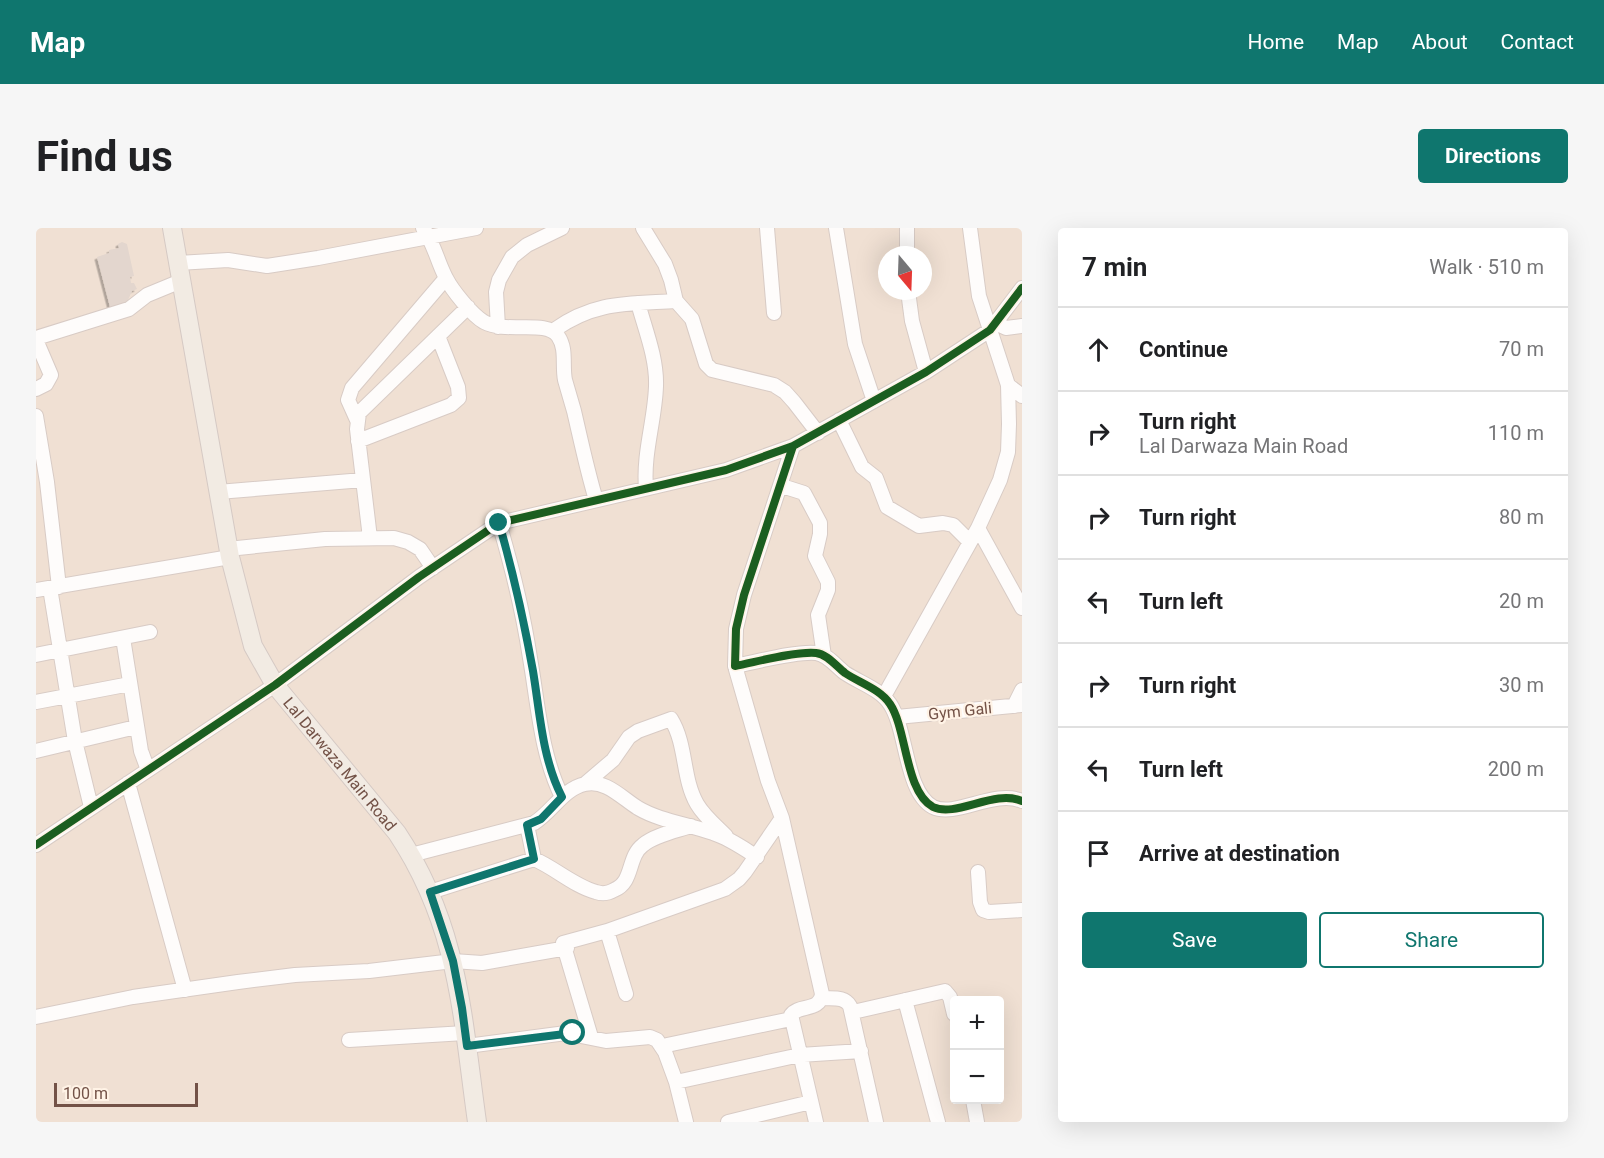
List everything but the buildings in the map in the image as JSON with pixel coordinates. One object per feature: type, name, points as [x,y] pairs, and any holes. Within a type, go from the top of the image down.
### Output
[{"type":"main road","name":"Lal Darwaza Main Road","points":[[172,228],[229,553],[253,645],[275,685],[389,824],[411,855],[430,892],[453,961],[477,1122]]},
{"type":"street","points":[[36,389],[46,384],[51,375],[36,339],[129,309],[179,272],[228,260],[267,266],[426,233],[476,228]]},
{"type":"street","points":[[498,327],[496,292],[499,280],[512,256],[562,228]]},
{"type":"street","points":[[643,228],[665,264],[676,302],[692,319],[709,368],[765,382],[779,388],[794,402],[818,433]]},
{"type":"street","points":[[767,228],[774,313]]},
{"type":"street","points":[[836,228],[855,344],[874,401]]},
{"type":"street","points":[[907,228],[907,246]]},
{"type":"street","points":[[884,696],[978,528],[1000,480],[1008,452],[1010,424],[1008,385],[992,327],[977,288],[970,228]]},
{"type":"street","points":[[426,233],[446,278],[475,316],[498,327],[545,326],[554,330],[560,339],[563,349],[564,376],[586,469],[596,500]]},
{"type":"street","points":[[370,538],[357,420],[348,400],[352,388],[446,278]]},
{"type":"street","points":[[36,845],[275,685],[433,567],[499,523],[726,470],[793,446],[926,372],[992,327],[1022,288]]},
{"type":"street","points":[[909,300],[926,372]]},
{"type":"street","points":[[554,330],[571,318],[596,308],[638,303],[676,302]]},
{"type":"street","points":[[638,303],[654,364],[656,384],[645,466],[646,488]]},
{"type":"street","points":[[357,420],[364,407],[468,307]]},
{"type":"street","points":[[992,327],[1022,326]]},
{"type":"street","points":[[358,441],[452,405],[459,398],[458,387],[438,336]]},
{"type":"street","points":[[1008,385],[1022,396]]},
{"type":"street","points":[[36,416],[47,482],[48,588],[75,741],[91,807]]},
{"type":"street","points":[[840,420],[862,467],[876,478],[889,509],[919,526],[943,523],[953,525],[970,542]]},
{"type":"street","points":[[793,446],[782,486],[744,596],[736,629],[735,666],[768,781],[782,818],[822,998]]},
{"type":"street","points":[[218,492],[363,480]]},
{"type":"street","points":[[782,486],[804,493],[820,523],[815,556],[828,579],[829,586],[818,615],[824,656]]},
{"type":"street","points":[[499,523],[526,631],[549,766],[562,797]]},
{"type":"street","points":[[978,528],[1022,608]]},
{"type":"street","points":[[48,588],[300,541],[394,538],[420,549],[433,567]]},
{"type":"street","points":[[36,655],[150,632]]},
{"type":"street","points":[[123,638],[136,726],[141,752],[148,770]]},
{"type":"street","points":[[735,666],[814,653],[824,656],[850,676],[884,696],[897,717],[915,783],[926,802],[933,807],[950,809],[994,799],[1015,798],[1022,801]]},
{"type":"street","points":[[36,702],[130,684]]},
{"type":"street","points":[[1018,705],[1022,690]]},
{"type":"street","name":"Gym Gali","points":[[897,717],[1018,705]]},
{"type":"street","points":[[411,855],[527,825],[541,819],[562,797],[586,783],[613,760],[629,737],[638,731],[671,719],[683,751],[693,796],[703,813],[729,839],[757,857]]},
{"type":"street","points":[[36,751],[136,726]]},
{"type":"street","points":[[128,783],[185,990]]},
{"type":"street","points":[[586,783],[601,784],[640,809],[729,839]]},
{"type":"street","points":[[591,1037],[565,948],[565,941],[608,931],[725,889],[739,879],[757,857],[782,818]]},
{"type":"street","points":[[527,825],[534,859]]},
{"type":"street","points":[[430,892],[534,859],[596,892],[609,892],[617,889],[626,881],[634,856],[641,846],[655,838],[691,826]]},
{"type":"street","points":[[978,872],[980,902],[983,910],[989,912],[1022,910]]},
{"type":"street","points":[[608,931],[626,994]]},
{"type":"street","points":[[36,1017],[133,997],[295,975],[369,971],[453,961],[482,963],[565,948]]},
{"type":"street","points":[[853,1012],[947,992],[950,1001]]},
{"type":"street","points":[[822,998],[845,1000],[853,1012],[876,1122]]},
{"type":"street","points":[[816,1122],[791,1016],[794,1011],[817,1004],[822,998]]},
{"type":"street","points":[[905,1000],[938,1122]]},
{"type":"street","points":[[667,1045],[791,1019]]},
{"type":"street","points":[[349,1041],[466,1040],[573,1033],[612,1041],[650,1037],[657,1040],[665,1052],[676,1082],[686,1122]]},
{"type":"street","points":[[676,1082],[800,1055],[861,1051]]},
{"type":"street","points":[[728,1122],[811,1102]]},
{"type":"street","points":[[974,1104],[977,1122]]},
{"type":"shaded area","points":[[36,228],[1022,228],[1022,1122],[36,1122]]},
{"type":"cycle path","points":[[36,845],[275,685],[419,577],[499,523],[726,470],[793,446],[926,372],[990,330],[1022,288]]},
{"type":"cycle path","points":[[793,446],[744,595],[736,629],[735,666],[798,654],[816,653],[824,656],[845,673],[881,694],[890,704],[896,715],[917,788],[933,807],[953,809],[1000,798],[1022,801]]},
{"type":"route","points":[[499,523],[526,631],[549,766],[562,797],[541,819],[527,825],[534,859],[430,892],[453,961],[467,1046],[573,1033]]}]
